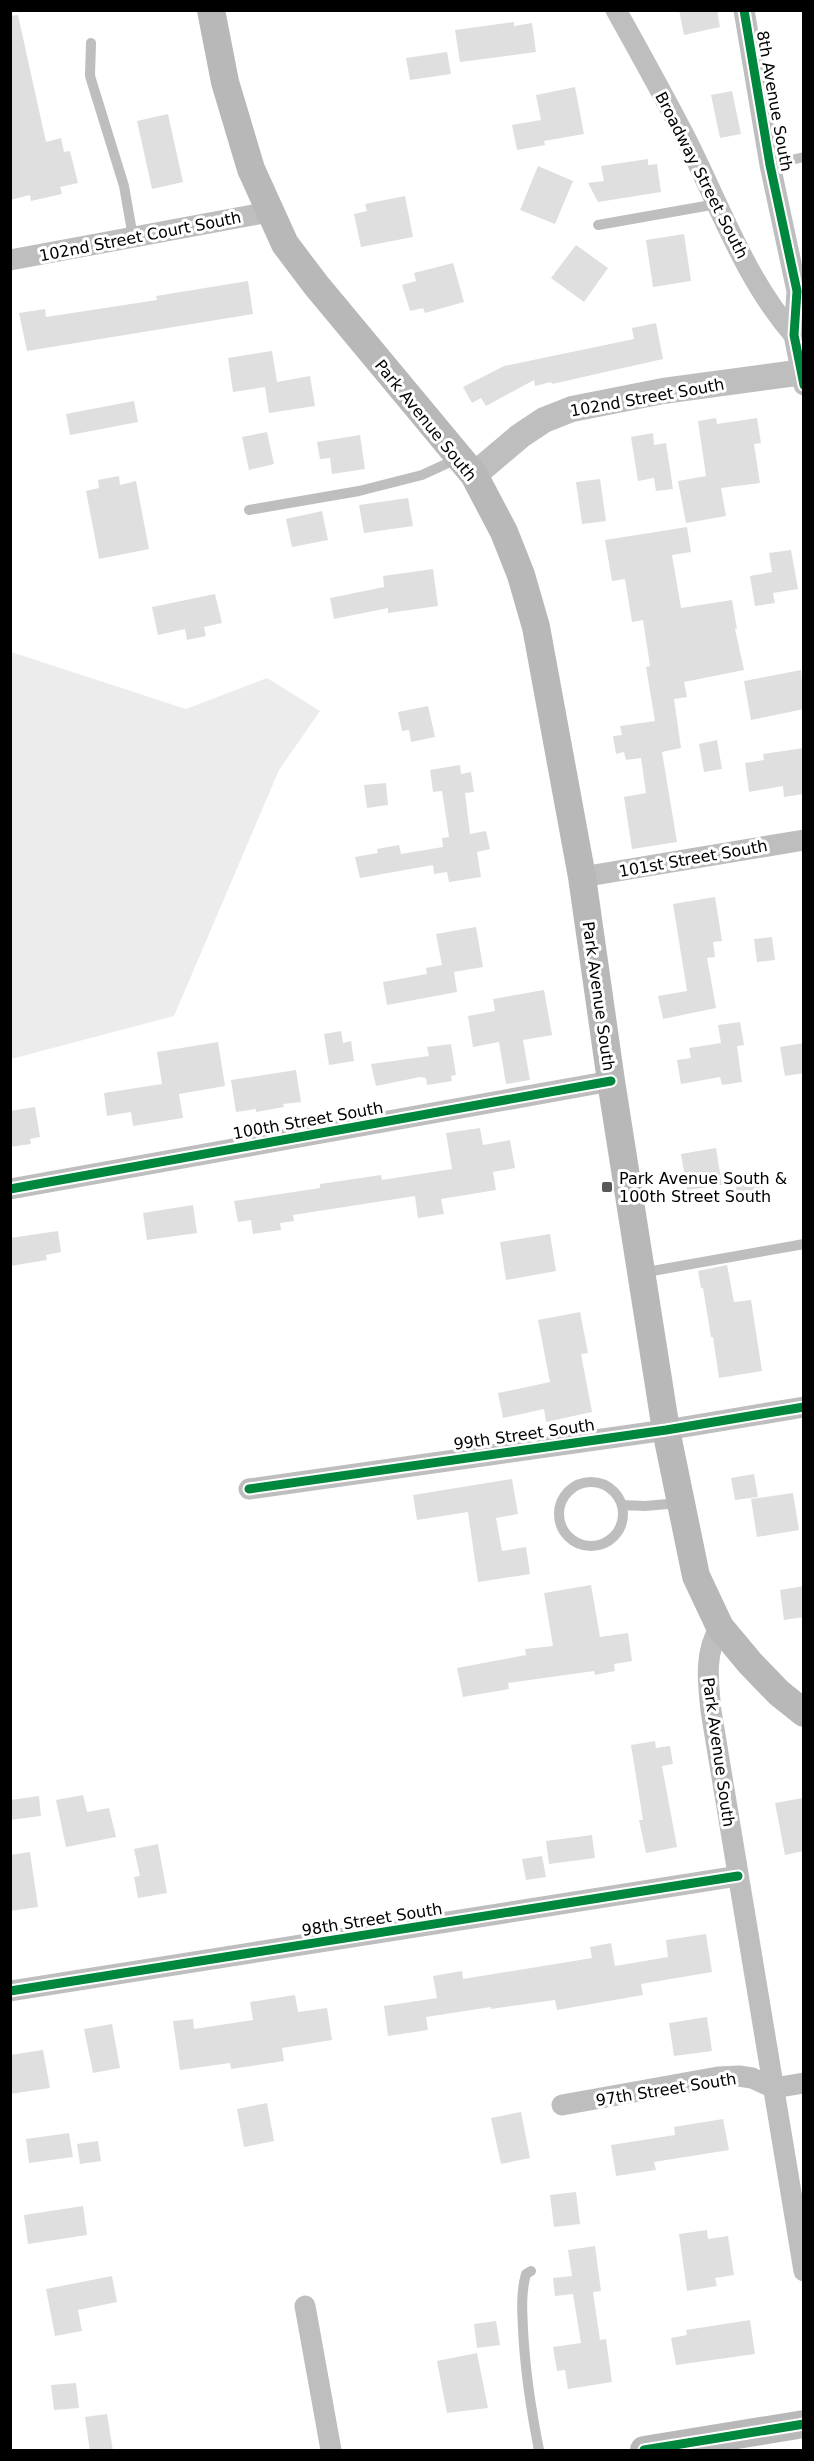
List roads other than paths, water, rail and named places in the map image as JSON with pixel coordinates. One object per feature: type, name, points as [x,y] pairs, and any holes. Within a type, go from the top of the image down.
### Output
[{"type":"main road","name":"Park Avenue South","points":[[211,10],[233,111],[251,169],[285,244],[316,285],[467,467],[504,532],[528,595],[582,877],[611,1081],[666,1430],[696,1576],[720,1627]]},
{"type":"main road","points":[[720,1627],[779,1693],[804,1713]]},
{"type":"main road","points":[[644,2451],[804,2424]]},
{"type":"street","name":"Broadway Street South","points":[[616,10],[686,139],[746,264],[767,302],[794,335]]},
{"type":"street","name":"8th Avenue South","points":[[744,10],[770,165],[797,291],[794,335],[803,377]]},
{"type":"street","name":"102nd Street Court South","points":[[10,260],[269,212]]},
{"type":"street","name":"102nd Street South","points":[[467,467],[544,420],[572,409],[663,391],[803,377]]},
{"type":"street","name":"101st Street South","points":[[582,877],[804,840]]},
{"type":"street","name":"100th Street South","points":[[10,1189],[611,1081]]},
{"type":"street","name":"99th Street South","points":[[249,1489],[666,1430],[804,1407]]},
{"type":"street","name":"Park Avenue South","points":[[720,1627],[712,1640],[708,1658],[708,1680],[738,1876],[804,2271]]},
{"type":"street","name":"98th Street South","points":[[10,1990],[738,1876]]},
{"type":"street","name":"97th Street South","points":[[562,2105],[718,2077],[745,2077],[774,2088]]},
{"type":"street","points":[[774,2088],[804,2083]]},
{"type":"street","points":[[305,2306],[331,2451]]},
{"type":"lane","points":[[91,43],[90,76],[124,186],[133,237]]},
{"type":"lane","points":[[770,165],[804,157]]},
{"type":"lane","points":[[598,225],[717,204]]},
{"type":"lane","points":[[249,510],[380,486],[467,467]]},
{"type":"lane","points":[[641,1274],[804,1244]]},
{"type":"lane","points":[[584,1483],[603,1484],[611,1489],[621,1505],[623,1516],[620,1527],[605,1543],[583,1546],[573,1541],[560,1524],[558,1513],[561,1502],[567,1492],[584,1483]]},
{"type":"lane","points":[[621,1505],[645,1506],[680,1503]]},
{"type":"lane","points":[[531,2271],[526,2274],[522,2288],[522,2317],[526,2385],[539,2451]]},
{"type":"place","name":"Park Avenue South & 100th Street South","points":[[607,1187]]}]
